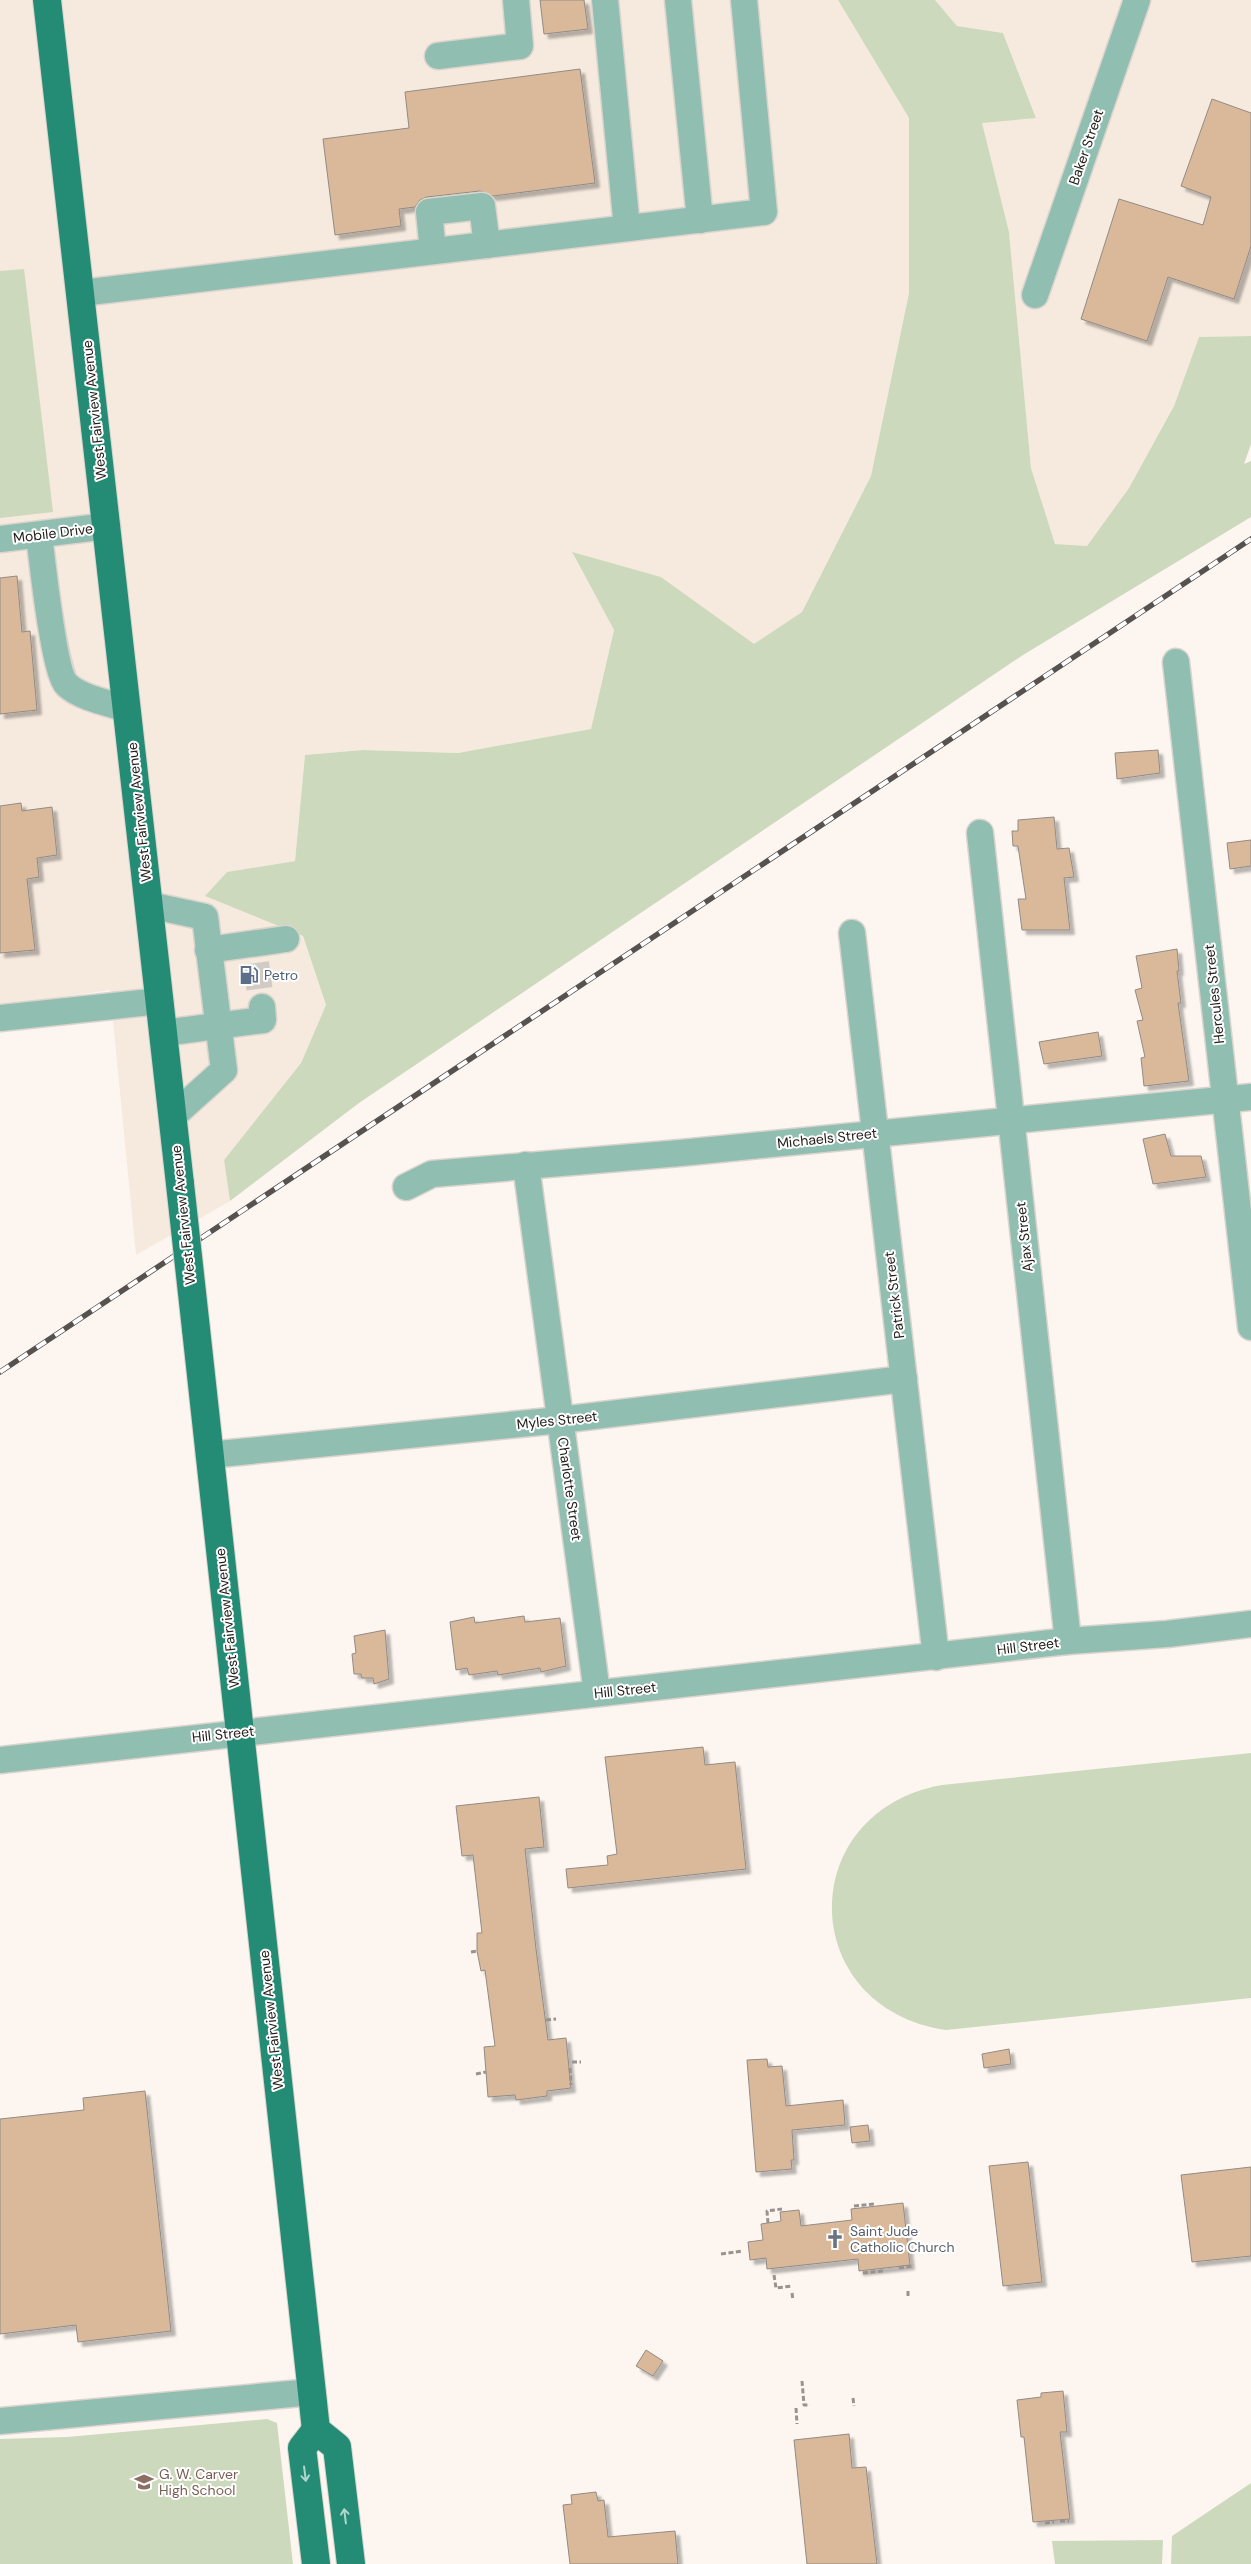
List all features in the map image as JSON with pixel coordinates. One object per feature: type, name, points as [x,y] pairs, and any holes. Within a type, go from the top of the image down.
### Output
[{"type":"main road","name":"West Fairview Avenue","points":[[47,0],[164,1033],[316,2430]]},
{"type":"main road","points":[[316,2564],[302,2448],[316,2430],[337,2448],[351,2564]]},
{"type":"street","points":[[438,56],[520,46],[516,0]]},
{"type":"street","points":[[605,0],[627,228]]},
{"type":"street","points":[[678,0],[700,220]]},
{"type":"street","points":[[81,292],[764,212],[744,0]]},
{"type":"street","name":"Baker Street","points":[[1035,295],[1137,0]]},
{"type":"street","points":[[433,251],[428,212],[482,206],[487,245]]},
{"type":"street","name":"Mobile Drive","points":[[0,539],[107,526]]},
{"type":"street","points":[[40,535],[56,655],[61,678],[75,691],[127,709]]},
{"type":"street","name":"Hercules Street","points":[[1176,662],[1251,1327]]},
{"type":"street","name":"Ajax Street","points":[[980,833],[1068,1641]]},
{"type":"street","points":[[149,906],[205,917],[224,1070],[173,1116]]},
{"type":"street","name":"Patrick Street","points":[[852,932],[936,1657]]},
{"type":"street","points":[[208,950],[255,953],[286,939]]},
{"type":"street","points":[[0,1018],[160,1001]]},
{"type":"street","points":[[164,1033],[263,1020],[262,1007]]},
{"type":"street","name":"Michaels Street","points":[[406,1187],[432,1174],[1251,1097]]},
{"type":"street","name":"Charlotte Street","points":[[526,1165],[597,1693]]},
{"type":"street","name":"Myles Street","points":[[210,1455],[560,1420],[904,1379]]},
{"type":"street","name":"Hill Street","points":[[0,1760],[1068,1641],[1167,1634],[1251,1624]]},
{"type":"street","points":[[0,2421],[312,2392]]},
{"type":"path","points":[[471,1952],[477,1951]]},
{"type":"path","points":[[546,2020],[556,2019]]},
{"type":"path","points":[[572,2062],[581,2062]]},
{"type":"path","points":[[570,2068],[571,2085]]},
{"type":"path","points":[[476,2074],[486,2072]]},
{"type":"path","points":[[854,2206],[875,2204]]},
{"type":"path","points":[[768,2223],[767,2211],[782,2209]]},
{"type":"path","points":[[720,2254],[743,2251]]},
{"type":"path","points":[[899,2268],[914,2266]]},
{"type":"path","points":[[863,2273],[883,2271]]},
{"type":"path","points":[[774,2274],[776,2288],[792,2286]]},
{"type":"path","points":[[908,2291],[908,2296]]},
{"type":"path","points":[[792,2293],[793,2300]]},
{"type":"path","points":[[802,2380],[804,2405],[810,2405]]},
{"type":"path","points":[[853,2398],[854,2406]]},
{"type":"path","points":[[796,2408],[797,2424]]},
{"type":"path","points":[[1060,2522],[1069,2521]]},
{"type":"path","points":[[1046,2523],[1054,2522]]},
{"type":"shaded area","points":[[0,0],[838,0],[909,118],[909,293],[871,476],[802,612],[754,645],[661,577],[572,553],[614,630],[591,729],[458,753],[363,750],[305,755],[295,861],[227,872],[205,896],[303,936],[326,1005],[301,1063],[224,1160],[230,1201],[136,1255],[110,990],[0,1006]]},
{"type":"shaded area","points":[[935,0],[1251,0],[1251,336],[1199,337],[1174,406],[1129,488],[1087,546],[1055,544],[1031,468],[1009,232],[981,122],[1036,117],[1003,33],[957,26]]},
{"type":"green space","points":[[838,0],[935,0],[957,26],[1003,33],[1036,118],[982,123],[1009,232],[1031,468],[1055,544],[1087,546],[1129,488],[1174,406],[1199,337],[1251,336],[1251,444],[1244,464],[1251,461],[1251,517],[1023,655],[359,1103],[230,1201],[224,1160],[301,1063],[326,1005],[303,936],[205,896],[227,872],[295,861],[305,755],[363,750],[458,753],[591,729],[614,630],[572,552],[661,577],[754,644],[802,612],[871,476],[909,293],[909,118]]},
{"type":"green space","points":[[24,269],[53,512],[0,518],[0,271]]},
{"type":"green space","points":[[1251,1753],[1251,1998],[946,2030],[897,2014],[861,1986],[840,1950],[832,1909],[838,1869],[859,1832],[893,1802],[942,1785]]},
{"type":"green space","name":"G. W. Carver High School","points":[[267,2419],[277,2423],[293,2564],[0,2564],[0,2439],[67,2437]]},
{"type":"green space","points":[[1251,2483],[1251,2564],[1171,2564],[1172,2536]]},
{"type":"green space","points":[[1163,2540],[1162,2564],[1055,2564],[1052,2541]]},
{"type":"building","points":[[540,0],[584,0],[588,29],[544,34]]},
{"type":"building","points":[[580,69],[595,183],[493,196],[480,191],[427,197],[420,200],[415,207],[399,209],[401,226],[335,235],[323,139],[409,128],[405,92]]},
{"type":"building","points":[[1212,99],[1251,113],[1251,246],[1234,299],[1168,277],[1147,341],[1081,319],[1119,199],[1203,225],[1211,197],[1181,186]]},
{"type":"building","points":[[17,576],[22,632],[30,631],[37,710],[0,714],[0,578]]},
{"type":"building","points":[[1158,750],[1160,773],[1117,779],[1115,753]]},
{"type":"building","points":[[21,803],[22,811],[52,807],[57,855],[37,858],[39,877],[27,879],[35,950],[0,953],[0,806]]},
{"type":"building","points":[[1054,817],[1057,849],[1069,848],[1074,877],[1064,878],[1070,930],[1022,930],[1018,899],[1026,899],[1018,846],[1013,846],[1012,831],[1018,831],[1018,820]]},
{"type":"building","points":[[1251,840],[1251,866],[1230,869],[1227,843]]},
{"type":"building","points":[[1177,949],[1179,971],[1177,971],[1181,1003],[1178,1003],[1189,1081],[1144,1086],[1141,1058],[1145,1057],[1137,1021],[1143,1020],[1135,990],[1142,988],[1136,956]]},
{"type":"building","points":[[1098,1032],[1102,1056],[1044,1064],[1039,1042]]},
{"type":"building","points":[[1165,1134],[1171,1156],[1201,1156],[1206,1177],[1153,1184],[1143,1139]]},
{"type":"building","points":[[524,1616],[525,1622],[560,1618],[566,1666],[541,1672],[540,1668],[498,1675],[497,1671],[469,1675],[467,1668],[456,1670],[450,1622],[474,1617],[475,1623]]},
{"type":"building","points":[[385,1630],[389,1679],[374,1684],[373,1678],[362,1678],[361,1674],[354,1674],[352,1654],[356,1653],[354,1636]]},
{"type":"building","points":[[703,1747],[705,1765],[735,1762],[746,1869],[568,1888],[566,1869],[608,1865],[607,1856],[617,1854],[605,1757]]},
{"type":"building","points":[[539,1797],[544,1847],[525,1849],[548,2040],[566,2038],[571,2088],[547,2091],[547,2096],[516,2100],[515,2095],[488,2097],[484,2047],[495,2046],[485,1970],[481,1971],[477,1951],[477,1933],[482,1933],[473,1855],[462,1856],[456,1806]]},
{"type":"building","points":[[1009,2049],[1011,2064],[984,2068],[982,2054]]},
{"type":"building","points":[[767,2059],[768,2067],[782,2066],[786,2106],[843,2100],[845,2125],[792,2130],[794,2160],[791,2160],[792,2169],[756,2172],[747,2060]]},
{"type":"building","points":[[145,2091],[171,2331],[78,2342],[76,2325],[0,2334],[0,2119],[84,2110],[83,2098]]},
{"type":"building","points":[[868,2125],[870,2141],[852,2143],[850,2127]]},
{"type":"building","points":[[1028,2162],[1042,2282],[1003,2286],[989,2166]]},
{"type":"building","points":[[1251,2167],[1251,2256],[1192,2262],[1181,2175]]},
{"type":"building","name":"Saint Jude Catholic Church","points":[[903,2203],[910,2265],[859,2271],[858,2259],[767,2269],[766,2258],[750,2260],[748,2242],[763,2240],[761,2224],[781,2221],[780,2212],[799,2210],[801,2226],[852,2220],[851,2209]]},
{"type":"building","points":[[646,2350],[663,2361],[653,2376],[636,2366]]},
{"type":"building","points":[[1063,2391],[1067,2432],[1060,2432],[1070,2519],[1033,2522],[1024,2437],[1021,2437],[1017,2400],[1041,2397],[1041,2393]]},
{"type":"building","points":[[849,2434],[852,2468],[866,2467],[877,2564],[807,2564],[794,2440]]},
{"type":"building","points":[[596,2492],[598,2501],[604,2500],[608,2537],[675,2531],[678,2564],[570,2564],[563,2505],[572,2504],[571,2495]]},
{"type":"tunnel","points":[[256,963],[262,1007]]},
{"type":"railway","points":[[0,1372],[1251,539]]},
{"type":"place","name":"Petro","points":[[249,975]]},
{"type":"place","name":"Saint Jude Catholic Church","points":[[835,2239]]},
{"type":"place","name":"G. W. Carver High School","points":[[144,2482]]}]
